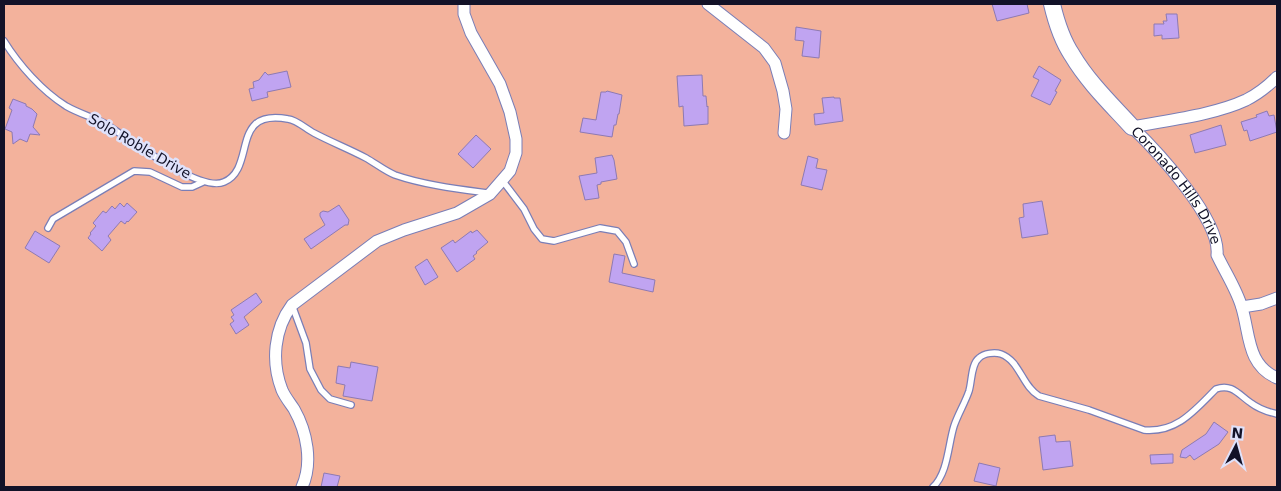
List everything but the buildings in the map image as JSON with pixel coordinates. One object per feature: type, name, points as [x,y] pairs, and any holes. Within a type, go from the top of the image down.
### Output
[{"type":"street","points":[[302,487],[307,477],[308,459],[303,428],[282,392],[276,372],[276,345],[282,321],[292,305],[377,241],[457,213],[490,194],[510,171],[516,153],[516,139],[510,112],[500,84],[470,33],[464,14],[464,4]]},
{"type":"street","points":[[708,4],[764,48],[774,63],[786,110],[784,133]]},
{"type":"street","name":"Coronado Hills Drive","points":[[1052,4],[1056,19],[1071,54],[1096,89],[1176,174],[1193,197],[1208,225],[1218,249],[1217,255],[1242,307],[1249,343],[1256,360],[1260,366],[1277,378]]},
{"type":"street","points":[[1132,127],[1224,108],[1264,90],[1277,77]]},
{"type":"street","points":[[1242,307],[1261,304],[1277,298]]},
{"type":"lane","name":"Solo Roble Drive","points":[[4,40],[9,50],[39,84],[66,106],[104,123],[160,160],[203,182],[223,183],[235,174],[239,168],[249,132],[255,124],[272,118],[290,119],[366,158],[394,175],[450,188],[490,194]]},
{"type":"lane","points":[[48,228],[53,219],[134,171],[150,172],[182,187],[192,187],[203,182]]},
{"type":"lane","points":[[502,180],[524,209],[534,229],[542,239],[554,241],[600,228],[616,231],[626,242],[634,264]]},
{"type":"lane","points":[[292,305],[306,343],[310,369],[321,390],[330,399],[351,405]]},
{"type":"lane","points":[[933,487],[943,470],[954,426],[970,390],[975,363],[979,357],[991,353],[1000,354],[1010,359],[1032,392],[1039,396],[1089,410],[1144,430],[1154,431],[1169,428],[1184,420],[1216,388],[1221,386],[1235,389],[1251,403],[1263,410],[1277,414]]},
{"type":"shaded area","points":[[4,4],[1277,4],[1277,487],[4,487]]}]
